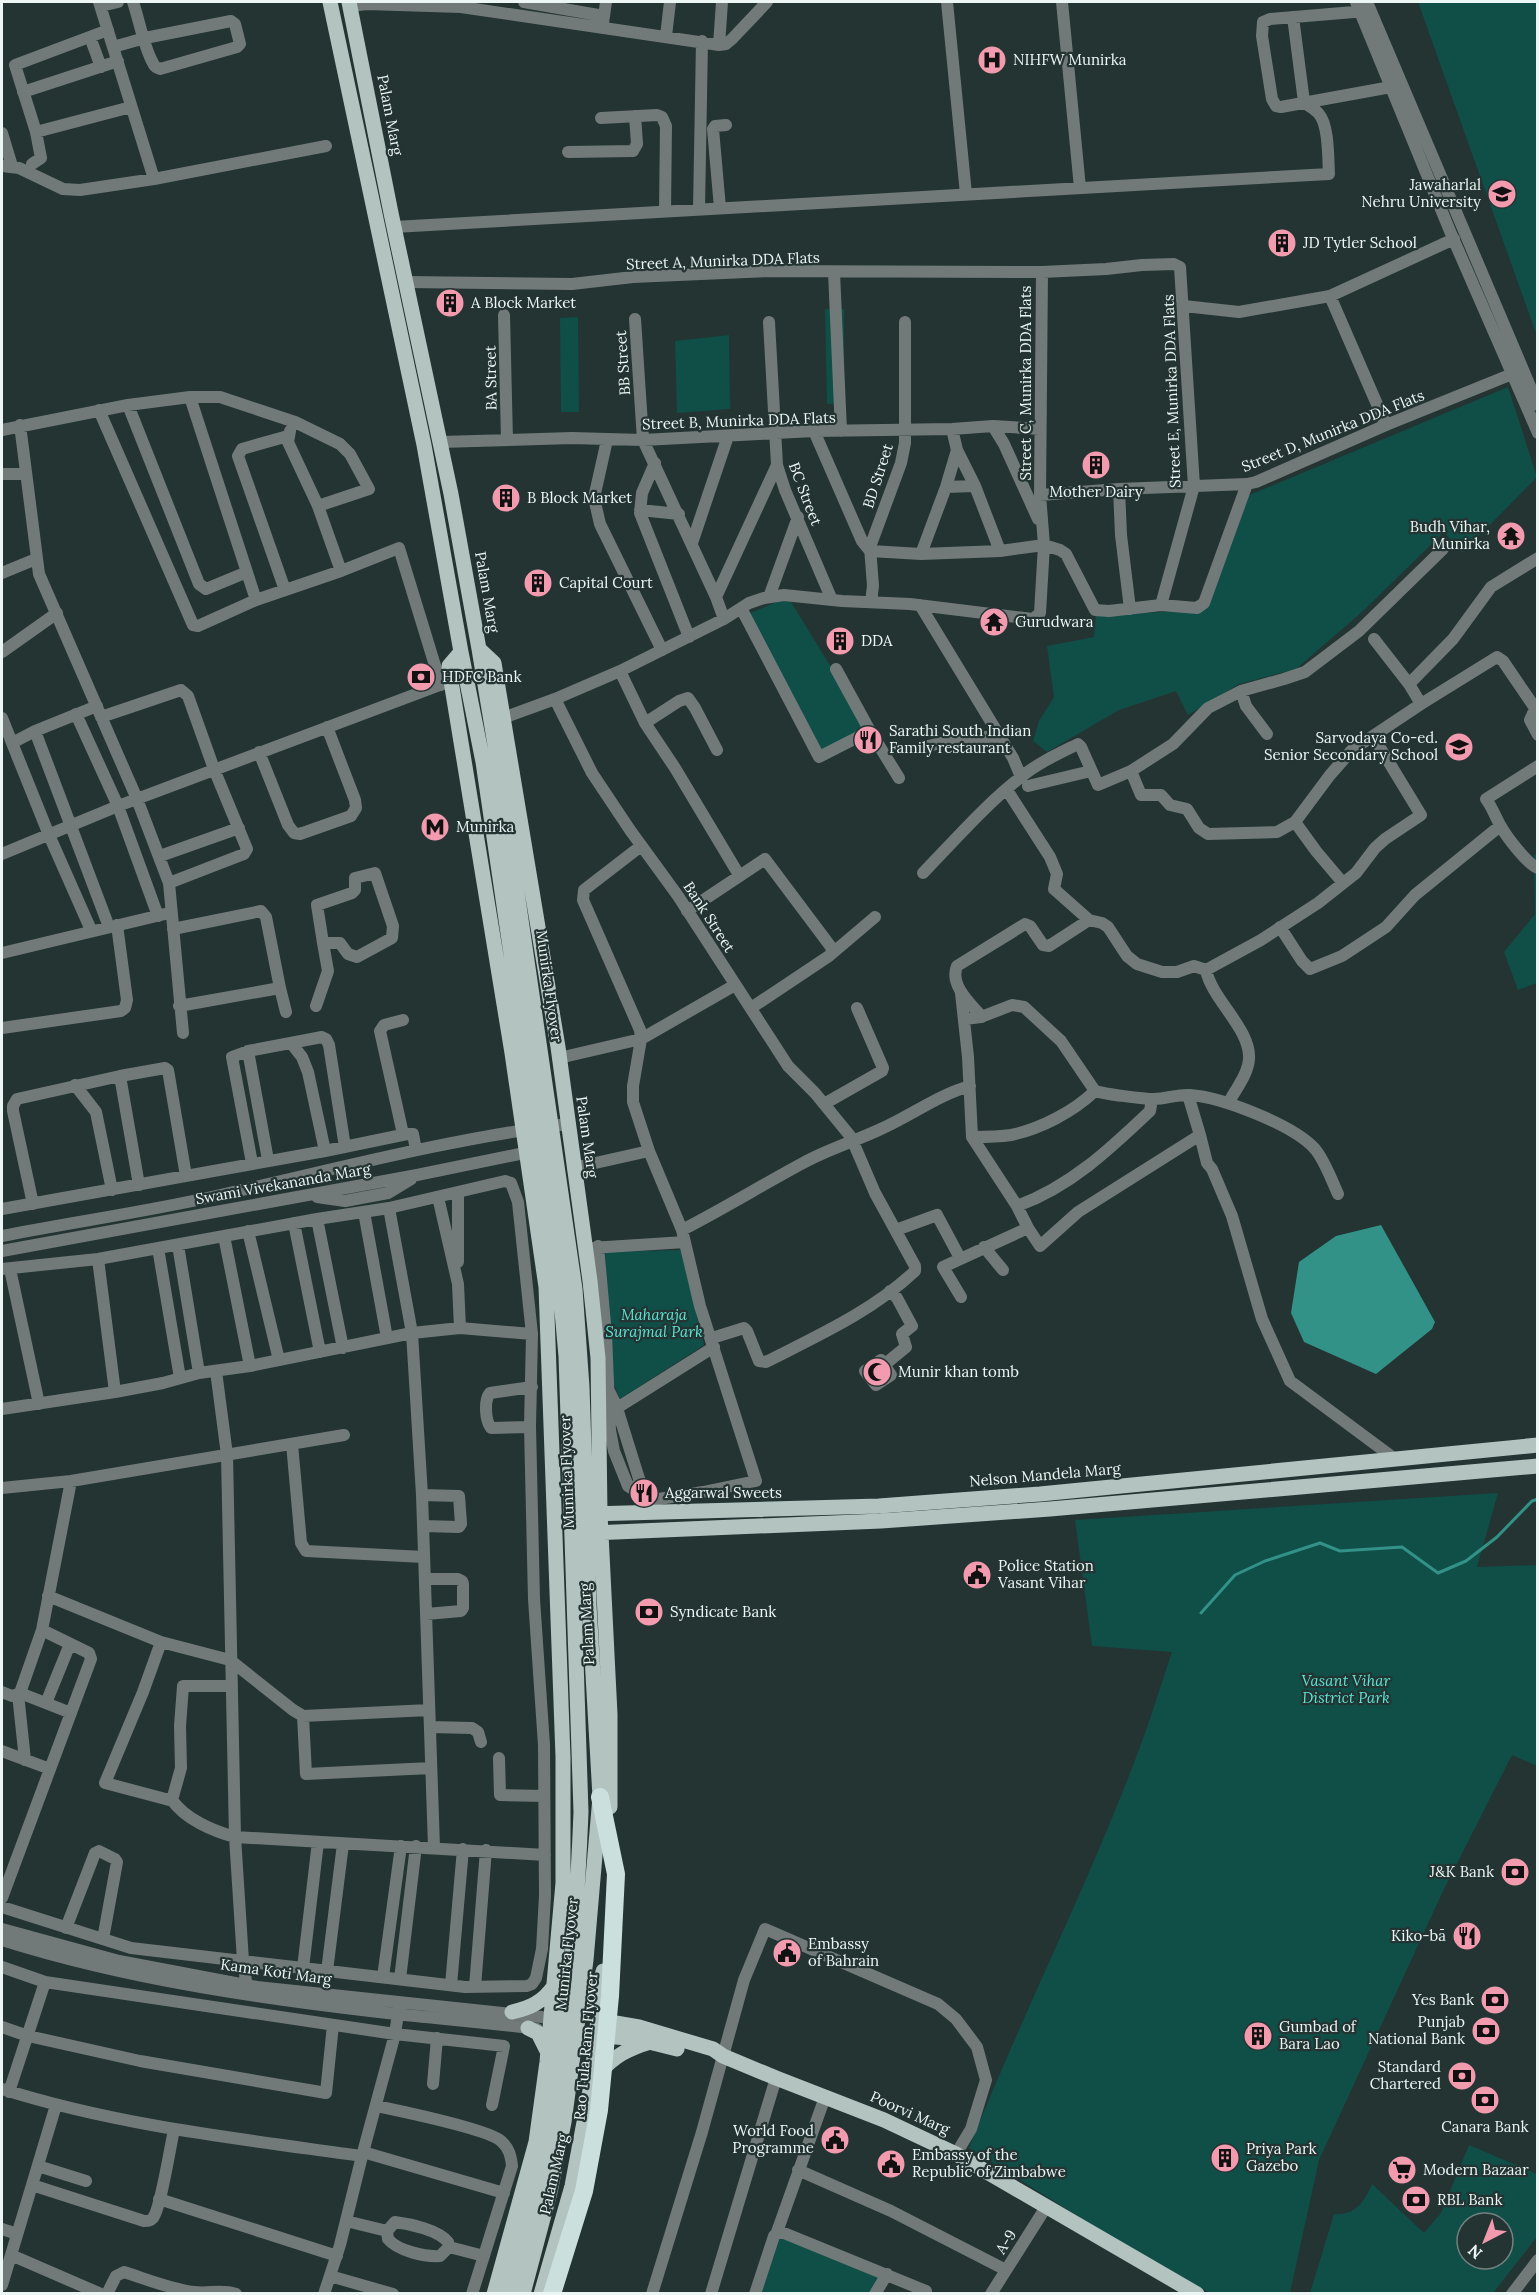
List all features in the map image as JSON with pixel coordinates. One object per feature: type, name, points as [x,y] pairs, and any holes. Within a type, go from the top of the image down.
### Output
[{"type":"highway","name":"Rao Tula Ram Flyover","points":[[552,2294],[584,2191],[599,2110],[610,1996],[616,1874],[600,1797]]},
{"type":"main road","points":[[330,2],[424,445],[461,652]]},
{"type":"main road","name":"Palam Marg","points":[[349,4],[440,442],[479,649],[494,663],[531,879],[559,1058],[573,1168],[591,1248],[598,1358],[600,1534],[610,1714],[611,1887],[591,2085],[572,2186],[541,2294]]},
{"type":"main road","name":"Munirka Flyover","points":[[479,649],[485,774],[560,1289],[568,1410],[581,1812],[574,1948],[554,2099],[539,2179],[508,2294]]},
{"type":"main road","name":"Palam Marg","points":[[461,652],[449,666],[446,683],[513,1063],[546,1287],[553,1532],[563,1757],[563,1883],[551,2024],[536,2142],[494,2294]]},
{"type":"main road","name":"Munirka Flyover","points":[[461,652],[481,709],[575,1289],[582,1387],[589,1605],[600,1797],[586,1960],[566,2112],[550,2192],[523,2294]]},
{"type":"main road","points":[[513,1063],[519,1071],[537,1076],[547,1074],[559,1058]]},
{"type":"main road","name":"Nelson Mandela Marg","points":[[553,1513],[600,1514],[646,1507],[720,1511],[879,1506],[1020,1496],[1538,1445]]},
{"type":"main road","points":[[553,1532],[600,1534],[881,1521],[1050,1509],[1538,1466]]},
{"type":"main road","points":[[512,2012],[530,2008],[542,2000],[554,1986]]},
{"type":"main road","points":[[551,2024],[598,2028]]},
{"type":"main road","name":"Poorvi Marg","points":[[598,2028],[639,2027],[713,2049],[723,2056],[884,2120],[956,2154],[1197,2294]]},
{"type":"main road","points":[[528,2028],[538,2033],[543,2040],[547,2054]]},
{"type":"main road","name":"Poorvi Marg","points":[[598,2028],[710,2058],[723,2056]]},
{"type":"main road","points":[[591,2085],[612,2060],[625,2051],[651,2042]]},
{"type":"main road","points":[[540,2110],[547,2099],[555,2096],[563,2097],[580,2105],[585,2118]]},
{"type":"street","points":[[118,2],[100,4],[154,179]]},
{"type":"street","points":[[113,47],[145,38],[231,21],[235,24],[240,43],[237,47],[160,69],[153,64],[145,38],[133,2]]},
{"type":"street","points":[[524,2],[666,36],[719,45],[726,44],[732,39],[767,2]]},
{"type":"street","points":[[603,21],[606,2]]},
{"type":"street","points":[[666,36],[670,2]]},
{"type":"street","points":[[719,45],[722,2]]},
{"type":"street","points":[[947,2],[966,194]]},
{"type":"street","points":[[1062,2],[1080,188]]},
{"type":"street","points":[[349,4],[461,4],[603,21]]},
{"type":"street","points":[[1364,6],[1266,20],[1262,26],[1262,36],[1274,104],[1281,107],[1391,87]]},
{"type":"street","points":[[1364,6],[1391,87],[1454,239],[1517,372],[1538,405]]},
{"type":"street","points":[[1364,6],[1517,372],[1538,433]]},
{"type":"street","points":[[394,227],[1329,174],[1322,118],[1304,102],[1293,17]]},
{"type":"street","points":[[32,164],[41,158],[36,132],[15,67],[17,63],[108,30]]},
{"type":"street","points":[[90,37],[100,67]]},
{"type":"street","points":[[699,209],[702,41]]},
{"type":"street","points":[[23,92],[117,61]]},
{"type":"street","points":[[36,132],[131,107]]},
{"type":"street","points":[[602,118],[657,115],[664,122],[665,211]]},
{"type":"street","points":[[568,152],[633,151],[637,144],[635,116]]},
{"type":"street","points":[[720,208],[713,127],[726,125]]},
{"type":"street","points":[[2,133],[7,166],[57,187],[72,190],[154,179],[326,146]]},
{"type":"street","points":[[1184,306],[1239,312],[1330,296],[1454,239]]},
{"type":"street","name":"Street E, Munirka DDA Flats","points":[[1042,272],[1142,265],[1177,265],[1182,271],[1194,486],[1161,605]]},
{"type":"street","name":"Street A, Munirka DDA Flats","points":[[406,282],[573,284],[633,277],[767,272],[1042,272]]},
{"type":"street","points":[[834,272],[841,431]]},
{"type":"street","name":"Street C, Munirka DDA Flats","points":[[1042,272],[1040,429],[1042,528]]},
{"type":"street","points":[[1330,296],[1386,424]]},
{"type":"street","name":"BA Street","points":[[504,315],[507,440]]},
{"type":"street","name":"BB Street","points":[[635,319],[644,440]]},
{"type":"street","name":"BC Street","points":[[769,322],[777,465],[785,490],[832,600]]},
{"type":"street","name":"BD Street","points":[[871,602],[873,586],[870,551],[901,463],[905,443],[905,322]]},
{"type":"street","name":"Street D, Munirka DDA Flats","points":[[1040,495],[1247,484],[1386,424],[1517,372]]},
{"type":"street","points":[[190,397],[256,600]]},
{"type":"street","points":[[2,429],[128,405],[190,397],[232,400],[295,422],[344,446],[369,489],[318,506]]},
{"type":"street","points":[[128,405],[198,584],[206,589],[247,572]]},
{"type":"street","points":[[2,854],[214,769],[446,683],[399,548],[342,571],[256,600],[198,626],[190,623],[99,410]]},
{"type":"street","points":[[295,422],[288,436],[288,442],[318,506],[342,571]]},
{"type":"street","points":[[21,425],[36,559],[41,581],[137,799],[169,883],[183,1033]]},
{"type":"street","points":[[503,718],[620,671],[724,619],[741,608],[769,597],[784,595],[920,605],[1033,619],[1040,614],[1044,545],[1042,528],[1004,444],[993,426]]},
{"type":"street","name":"Street B, Munirka DDA Flats","points":[[440,442],[572,438],[644,440],[814,431],[952,429],[993,426],[1040,429]]},
{"type":"street","points":[[952,429],[957,450],[975,486],[1000,551]]},
{"type":"street","points":[[814,431],[862,541],[870,551],[921,554],[1000,551],[1044,545],[1066,554],[1095,610],[1161,605],[1197,608],[1204,603],[1247,484]]},
{"type":"street","points":[[285,590],[238,456],[242,449],[288,436]]},
{"type":"street","points":[[692,543],[728,436]]},
{"type":"street","points":[[607,440],[594,498],[600,524],[662,650]]},
{"type":"street","points":[[644,440],[724,619]]},
{"type":"street","points":[[921,554],[957,450]]},
{"type":"street","points":[[655,463],[642,493],[640,510],[689,637]]},
{"type":"street","points":[[716,597],[777,465]]},
{"type":"street","points":[[2,474],[26,474]]},
{"type":"street","points":[[946,487],[975,486]]},
{"type":"street","points":[[1119,489],[1120,535],[1130,609]]},
{"type":"street","points":[[640,510],[679,514]]},
{"type":"street","points":[[769,597],[798,517]]},
{"type":"street","points":[[923,873],[969,825],[1007,790],[1024,781],[1049,758],[1078,744],[1096,784],[1100,786],[1131,771],[1173,744],[1208,708],[1241,691],[1305,672],[1359,631],[1443,549]]},
{"type":"street","points":[[1409,684],[1453,639],[1491,586],[1538,558]]},
{"type":"street","points":[[2,573],[36,559]]},
{"type":"street","points":[[920,605],[1013,758],[1024,781]]},
{"type":"street","points":[[741,608],[819,757],[870,731]]},
{"type":"street","points":[[2,652],[57,613]]},
{"type":"street","points":[[1374,639],[1409,684],[1421,704]]},
{"type":"street","points":[[1131,771],[1142,795],[1161,795],[1170,805],[1187,809],[1199,828],[1208,834],[1277,832],[1295,822],[1352,750],[1497,657],[1503,661],[1534,707],[1530,720],[1538,735]]},
{"type":"street","points":[[836,669],[870,731],[899,777]]},
{"type":"street","points":[[620,671],[645,723],[675,768],[738,875]]},
{"type":"street","points":[[12,743],[76,714],[99,712],[184,690],[247,848],[244,854],[169,883]]},
{"type":"street","points":[[1241,691],[1246,706],[1267,734]]},
{"type":"street","points":[[645,723],[679,701],[688,698],[693,703],[717,750]]},
{"type":"street","name":"Bank Street","points":[[555,699],[592,773],[687,911],[788,1066],[824,1104],[853,1141],[875,1193],[916,1268],[890,1291]]},
{"type":"street","points":[[76,714],[118,806],[158,916]]},
{"type":"street","points":[[2,718],[49,835],[91,930]]},
{"type":"street","points":[[259,752],[288,825],[294,833],[300,834],[351,816],[356,808],[355,800],[327,727]]},
{"type":"street","points":[[2,1028],[121,1011],[128,1000],[113,926],[35,731]]},
{"type":"street","points":[[928,746],[954,739],[979,736],[999,737]]},
{"type":"street","points":[[1007,790],[1050,857],[1057,874],[1054,889],[1089,921],[1102,923],[1108,927],[1127,956],[1141,967],[1168,973],[1194,966],[1206,970],[1212,969],[1318,903],[1356,873],[1374,848],[1385,838],[1421,815],[1373,736]]},
{"type":"street","points":[[1538,766],[1486,799],[1500,826],[1532,865],[1538,868]]},
{"type":"street","points":[[1024,781],[1091,771]]},
{"type":"street","points":[[1295,822],[1343,883]]},
{"type":"street","points":[[1280,927],[1302,961],[1310,969],[1342,956],[1386,927],[1415,895],[1500,826]]},
{"type":"street","points":[[160,856],[239,828]]},
{"type":"street","points":[[608,1389],[617,1407],[646,1507],[757,1480],[699,1299],[684,1236],[649,1151],[633,1096],[641,1039],[633,1011],[582,895],[589,885],[641,846]]},
{"type":"street","points":[[687,911],[761,860],[766,860],[832,951]]},
{"type":"street","points":[[316,1006],[328,971],[323,943],[317,905],[319,902],[353,892],[355,878],[375,873],[393,926],[392,939],[357,957],[348,954],[340,943],[323,943]]},
{"type":"street","points":[[174,929],[261,911],[266,918],[285,1012]]},
{"type":"street","points":[[2,953],[91,930],[172,913]]},
{"type":"street","points":[[751,1008],[829,956],[832,951],[875,917]]},
{"type":"street","points":[[1089,921],[1049,946],[1043,945],[1030,926],[1025,924],[957,966],[955,973],[965,1019],[972,1137],[1040,1246],[1078,1212],[1200,1135]]},
{"type":"street","points":[[1206,970],[1209,981],[1239,1030],[1248,1053],[1248,1065],[1229,1102]]},
{"type":"street","points":[[559,1058],[641,1039],[735,985]]},
{"type":"street","points":[[179,1006],[280,988]]},
{"type":"street","points":[[961,993],[982,1017]]},
{"type":"street","points":[[965,1019],[982,1017],[1012,1005],[1024,1007],[1061,1041],[1095,1091]]},
{"type":"street","points":[[824,1104],[882,1071],[857,1008]]},
{"type":"street","points":[[403,1020],[384,1025],[380,1031],[403,1134]]},
{"type":"street","points":[[252,1163],[232,1058],[234,1055],[248,1051],[322,1037],[328,1041],[345,1147]]},
{"type":"street","points":[[291,1043],[302,1057],[308,1072],[325,1151]]},
{"type":"street","points":[[248,1051],[268,1160]]},
{"type":"street","points":[[33,1204],[13,1106],[17,1099],[120,1076],[165,1068],[168,1070],[186,1176]]},
{"type":"street","points":[[120,1076],[139,1185]]},
{"type":"street","points":[[75,1085],[96,1112],[112,1190]]},
{"type":"street","points":[[639,1483],[633,1489],[628,1486],[614,1451],[591,1248],[684,1236],[732,1204],[803,1163],[882,1129],[945,1095],[970,1086]]},
{"type":"street","points":[[972,1137],[1023,1132],[1063,1113],[1095,1091],[1152,1099],[1188,1095],[1229,1102],[1268,1119],[1313,1147],[1338,1194]]},
{"type":"street","points":[[1188,1095],[1207,1163],[1212,1169],[1232,1216],[1262,1319],[1290,1380],[1395,1460]]},
{"type":"street","points":[[1017,1206],[1042,1197],[1080,1173],[1150,1112],[1152,1099]]},
{"type":"street","name":"Swami Vivekananda Marg","points":[[2,1236],[214,1196],[416,1150],[567,1124]]},
{"type":"street","points":[[2,1209],[325,1151],[403,1134],[413,1134],[416,1150]]},
{"type":"street","points":[[526,1152],[570,1147]]},
{"type":"street","points":[[573,1168],[649,1151]]},
{"type":"street","name":"Swami Vivekananda Marg","points":[[2,1251],[307,1195],[345,1201],[388,1193],[417,1175],[526,1152]]},
{"type":"street","points":[[2,1907],[131,1948],[475,1987],[529,1986],[534,1982],[542,1949],[545,1896],[544,1745],[534,1599],[530,1427],[532,1334],[518,1202],[514,1186],[507,1180],[389,1209],[317,1219],[98,1259],[6,1269],[39,1404]]},
{"type":"street","points":[[458,1192],[460,1328]]},
{"type":"street","points":[[438,1197],[458,1284]]},
{"type":"street","points":[[389,1209],[412,1333],[422,1495],[434,1847]]},
{"type":"street","points":[[364,1212],[387,1338]]},
{"type":"street","points":[[896,1230],[937,1215],[960,1258]]},
{"type":"street","points":[[317,1219],[343,1348]]},
{"type":"street","points":[[294,1223],[320,1352]]},
{"type":"street","points":[[961,1297],[943,1266],[1028,1228]]},
{"type":"street","points":[[248,1231],[279,1360]]},
{"type":"street","points":[[224,1236],[250,1366]]},
{"type":"street","points":[[178,1245],[199,1373]]},
{"type":"street","points":[[984,1247],[1003,1270]]},
{"type":"street","points":[[158,1248],[180,1378]]},
{"type":"street","points":[[98,1259],[115,1392]]},
{"type":"street","points":[[617,1407],[713,1343],[742,1328],[746,1329],[759,1361],[763,1363],[835,1327],[890,1291],[897,1298],[912,1326],[902,1334],[906,1347],[884,1365]]},
{"type":"street","points":[[2,1409],[115,1392],[199,1373],[250,1366],[412,1333],[460,1328],[532,1334]]},
{"type":"street","points":[[216,1371],[227,1455],[235,1837],[247,1990]]},
{"type":"street","points":[[530,1427],[490,1428],[487,1424],[487,1397],[490,1393],[532,1387]]},
{"type":"street","points":[[2,1488],[71,1481],[344,1435]]},
{"type":"street","points":[[292,1444],[301,1543],[306,1551],[424,1557]]},
{"type":"street","points":[[25,1760],[19,1693],[42,1630],[71,1481]]},
{"type":"street","points":[[703,1492],[720,1511]]},
{"type":"street","points":[[422,1495],[459,1496],[461,1524],[459,1527],[423,1526]]},
{"type":"street","points":[[425,1579],[458,1579],[463,1584],[461,1611],[426,1614]]},
{"type":"street","points":[[48,1596],[161,1642],[230,1660],[303,1716],[429,1710]]},
{"type":"street","points":[[2,1898],[91,1657],[89,1653],[42,1630]]},
{"type":"street","points":[[161,1642],[105,1783],[173,1801],[199,1822],[235,1837],[545,1855]]},
{"type":"street","points":[[46,1703],[70,1644]]},
{"type":"street","points":[[173,1801],[182,1768],[180,1726],[183,1686],[231,1686]]},
{"type":"street","points":[[2,1692],[12,1696],[19,1693],[71,1713]]},
{"type":"street","points":[[303,1716],[306,1774],[431,1768]]},
{"type":"street","points":[[430,1727],[472,1728],[478,1732],[481,1742]]},
{"type":"street","points":[[2,1751],[50,1769]]},
{"type":"street","points":[[499,1758],[500,1795],[544,1796]]},
{"type":"street","points":[[303,1968],[318,1842]]},
{"type":"street","points":[[327,1971],[344,1844]]},
{"type":"street","points":[[382,1977],[401,1846]]},
{"type":"street","points":[[400,1979],[416,1846]]},
{"type":"street","points":[[451,1985],[463,1849]]},
{"type":"street","points":[[475,1987],[486,1850]]},
{"type":"street","points":[[66,1928],[95,1853],[99,1851],[117,1862],[104,1940]]},
{"type":"street","name":"Kama Koti Marg","points":[[2,1929],[119,1961],[247,1990]]},
{"type":"street","points":[[652,2294],[702,2132],[744,1980],[765,1929],[938,2004],[956,2019],[977,2047],[986,2080],[971,2129],[956,2154]]},
{"type":"street","name":"Kama Koti Marg","points":[[2,1940],[56,1957],[115,1971],[528,2028],[551,2024]]},
{"type":"street","points":[[2,1967],[45,1982],[395,2034],[504,2046],[492,2105]]},
{"type":"street","points":[[45,1982],[28,2036],[5,2091],[56,2105],[174,2130],[363,2154],[504,2193]]},
{"type":"street","points":[[324,2294],[337,2256],[395,2034],[399,2009]]},
{"type":"street","name":"Kama Koti Marg","points":[[399,2009],[512,2012],[551,2024]]},
{"type":"street","points":[[2,2027],[28,2036],[140,2061],[326,2093],[333,2025]]},
{"type":"street","points":[[433,2084],[437,2038]]},
{"type":"street","points":[[711,2294],[777,2078]]},
{"type":"street","points":[[755,2294],[825,2097]]},
{"type":"street","points":[[2,2285],[56,2105]]},
{"type":"street","points":[[376,2106],[492,2135],[501,2141],[511,2156],[512,2164],[504,2193],[472,2294]]},
{"type":"street","points":[[32,2185],[144,2221],[152,2218],[159,2199],[174,2130]]},
{"type":"street","points":[[38,2166],[86,2181]]},
{"type":"street","points":[[798,2170],[891,2211],[1006,2270]]},
{"type":"street","points":[[159,2199],[337,2256]]},
{"type":"street","name":"A-9","points":[[991,2294],[1046,2207]]},
{"type":"street","points":[[346,2220],[387,2231]]},
{"type":"street","points":[[395,2222],[404,2223],[441,2235],[448,2242],[449,2247],[440,2256],[432,2257],[397,2247],[388,2240],[387,2231],[395,2222]]},
{"type":"street","points":[[2,2229],[17,2234]]},
{"type":"street","points":[[777,2232],[781,2231],[926,2290]]},
{"type":"street","points":[[449,2247],[484,2256]]},
{"type":"street","points":[[10,2255],[101,2294]]},
{"type":"street","points":[[1512,2294],[1538,2260]]},
{"type":"street","points":[[107,2294],[116,2276],[124,2272],[184,2290],[208,2293],[223,2290],[236,2294]]},
{"type":"street","points":[[1521,2294],[1538,2273]]},
{"type":"street","points":[[875,2294],[887,2274]]},
{"type":"street","points":[[330,2276],[393,2294]]},
{"type":"green space","name":"Jawaharlal Nehru University","points":[[1418,2],[1537,2],[1537,336]]},
{"type":"green space","points":[[825,309],[844,309],[844,403],[827,404]]},
{"type":"green space","points":[[578,317],[579,412],[561,412],[560,318]]},
{"type":"green space","points":[[729,335],[730,409],[677,413],[675,341]]},
{"type":"green space","points":[[1508,387],[1537,477],[1462,553],[1444,532],[1362,612],[1296,669],[1239,684],[1188,715],[1176,691],[1119,710],[1047,752],[1033,741],[1039,721],[1054,697],[1047,646],[1094,637],[1096,615],[1206,610],[1247,496]]},
{"type":"green space","points":[[788,597],[870,731],[819,757],[746,615]]},
{"type":"green space","points":[[1537,854],[1537,983],[1518,990],[1504,952],[1535,914],[1534,855]]},
{"type":"green space","name":"Maharaja Surajmal Park","points":[[682,1250],[704,1345],[620,1399],[613,1383],[605,1252]]},
{"type":"green space","name":"Vasant Vihar District Park","points":[[1498,1493],[1477,1567],[1537,1565],[1537,1766],[1512,1755],[1444,1889],[1319,2160],[1290,2293],[1210,2293],[1145,2258],[969,2148],[1113,1816],[1143,1739],[1172,1652],[1092,1646],[1075,1520]]},
{"type":"green space","points":[[1469,2145],[1537,2174],[1537,2237],[1515,2265],[1515,2211],[1455,2211],[1455,2271],[1510,2271],[1493,2293],[1310,2293],[1334,2214],[1348,2213],[1353,2210],[1366,2196],[1372,2184],[1424,2233],[1441,2213]]},
{"type":"green space","points":[[777,2235],[881,2277],[871,2293],[759,2294]]},
{"type":"shaded area","points":[[1381,1225],[1435,1322],[1432,1329],[1376,1374],[1304,1342],[1291,1313],[1299,1262],[1336,1236]]},
{"type":"waterway","points":[[1201,1613],[1235,1575],[1265,1561],[1320,1543],[1340,1551],[1402,1547],[1438,1573],[1466,1561],[1497,1537],[1532,1501],[1538,1499]]},
{"type":"place","name":"NIHFW Munirka","points":[[992,60]]},
{"type":"place","name":"Jawaharlal Nehru University","points":[[1502,194]]},
{"type":"place","name":"JD Tytler School","points":[[1282,243]]},
{"type":"place","name":"A Block Market","points":[[450,303]]},
{"type":"place","name":"Mother Dairy","points":[[1096,465]]},
{"type":"place","name":"B Block Market","points":[[506,498]]},
{"type":"place","name":"Budh Vihar, Munirka","points":[[1511,536]]},
{"type":"place","name":"Capital Court","points":[[538,583]]},
{"type":"place","name":"Gurudwara","points":[[994,622]]},
{"type":"place","name":"DDA","points":[[840,641]]},
{"type":"place","name":"HDFC Bank","points":[[421,677]]},
{"type":"place","name":"Sarathi South Indian Family restaurant","points":[[868,740]]},
{"type":"place","name":"Sarvodaya Co-ed. Senior Secondary School","points":[[1459,747]]},
{"type":"place","name":"Munirka","points":[[435,827]]},
{"type":"place","name":"Munir khan tomb","points":[[877,1372]]},
{"type":"place","name":"Aggarwal Sweets","points":[[644,1493]]},
{"type":"place","name":"Police Station Vasant Vihar","points":[[977,1575]]},
{"type":"place","name":"Syndicate Bank","points":[[649,1612]]},
{"type":"place","name":"J&K Bank","points":[[1515,1872]]},
{"type":"place","name":"Kiko-bā","points":[[1467,1936]]},
{"type":"place","name":"Embassy of Bahrain","points":[[787,1953]]},
{"type":"place","name":"Yes Bank","points":[[1495,2000]]},
{"type":"place","name":"Punjab National Bank","points":[[1486,2031]]},
{"type":"place","name":"Gumbad of Bara Lao","points":[[1258,2036]]},
{"type":"place","name":"Standard Chartered","points":[[1462,2076]]},
{"type":"place","name":"Canara Bank","points":[[1485,2100]]},
{"type":"place","name":"World Food Programme","points":[[835,2140]]},
{"type":"place","name":"Priya Park Gazebo","points":[[1225,2158]]},
{"type":"place","name":"Embassy of the Republic of Zimbabwe","points":[[891,2164]]},
{"type":"place","name":"Modern Bazaar","points":[[1402,2170]]},
{"type":"place","name":"RBL Bank","points":[[1416,2200]]}]
